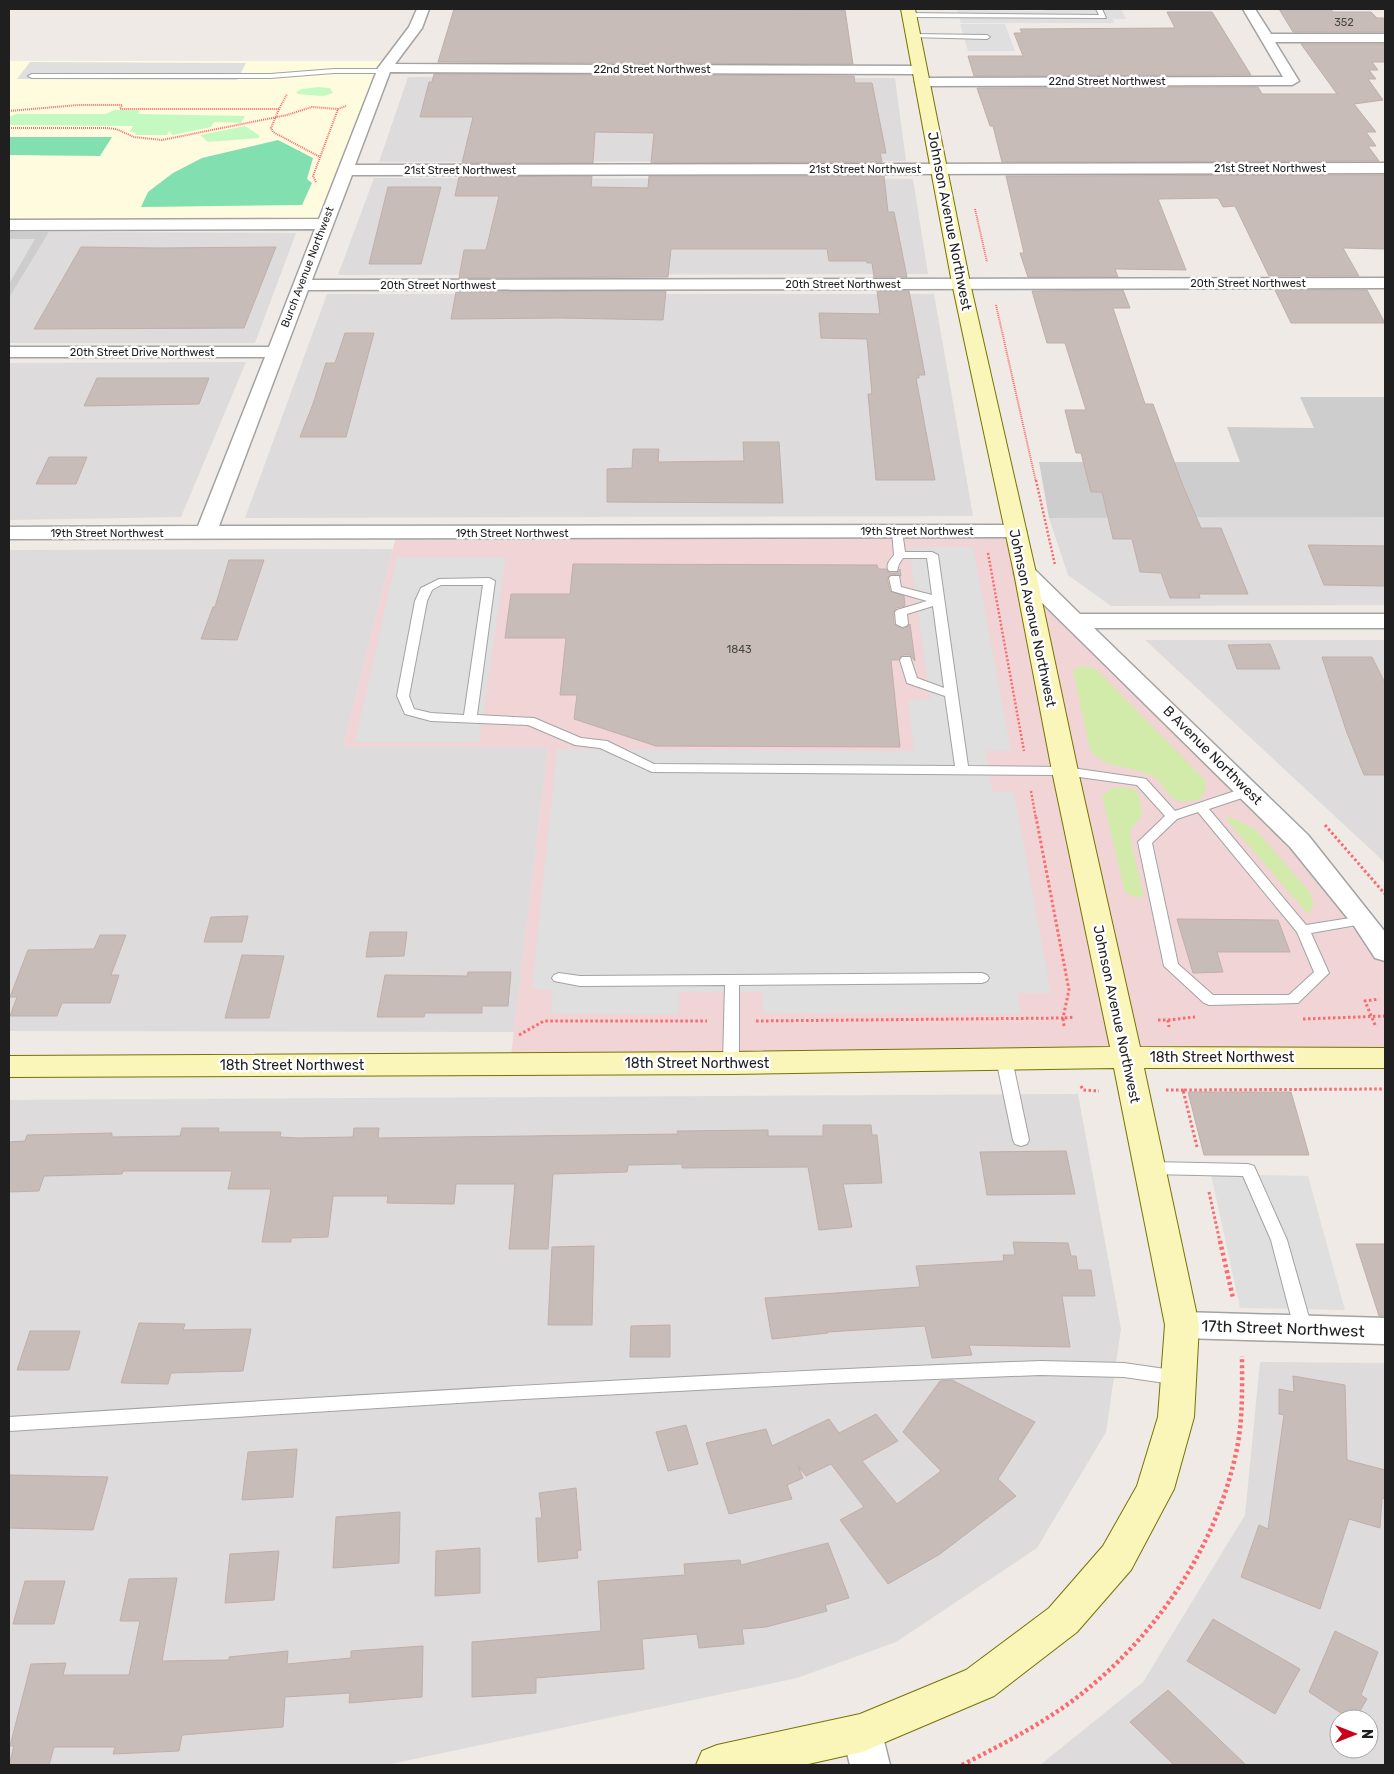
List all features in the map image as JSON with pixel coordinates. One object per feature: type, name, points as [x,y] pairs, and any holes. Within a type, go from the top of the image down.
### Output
[{"type":"street","name":"Burch Avenue Northwest","points":[[206,533],[384,70],[415,28],[422,9]]},
{"type":"street","points":[[1249,9],[1267,38],[1385,38]]},
{"type":"street","name":"Johnson Avenue Northwest","points":[[717,1765],[866,1749],[980,1683],[1063,1620],[1117,1558],[1155,1489],[1176,1417],[1182,1325],[1151,1168],[1065,771],[1025,573],[961,283],[908,12]]},
{"type":"street","name":"22nd Street Northwest","points":[[384,70],[1292,81],[1267,38]]},
{"type":"street","name":"21st Street Northwest","points":[[345,170],[1385,168]]},
{"type":"street","points":[[9,225],[324,224]]},
{"type":"street","name":"20th Street Northwest","points":[[301,285],[1385,283]]},
{"type":"street","name":"20th Street Drive Northwest","points":[[9,352],[274,352]]},
{"type":"street","name":"19th Street Northwest","points":[[9,533],[1016,531]]},
{"type":"street","name":"B Avenue Northwest","points":[[1025,573],[1299,841],[1363,920],[1385,952]]},
{"type":"street","points":[[1076,621],[1385,622]]},
{"type":"street","name":"18th Street Northwest","points":[[9,1066],[731,1063],[1126,1056],[1385,1058]]},
{"type":"street","name":"17th Street Northwest","points":[[1182,1325],[1385,1331]]},
{"type":"lane","points":[[1064,9],[1067,16]]},
{"type":"lane","points":[[908,12],[1104,17],[1099,9]]},
{"type":"lane","points":[[913,36],[988,37]]},
{"type":"lane","points":[[32,76],[270,76],[384,70]]},
{"type":"lane","points":[[897,531],[900,554],[892,564],[896,589],[938,600]]},
{"type":"lane","points":[[900,554],[932,555],[962,771]]},
{"type":"lane","points":[[470,719],[489,582],[439,582],[427,588],[421,601],[403,696],[409,711],[431,717],[470,719],[530,721],[579,742],[603,744],[652,768],[1065,771],[1141,782],[1172,816]]},
{"type":"lane","points":[[902,624],[901,612],[938,600]]},
{"type":"lane","points":[[906,660],[911,680],[952,694]]},
{"type":"lane","points":[[1201,807],[1303,930],[1322,973],[1293,1000],[1209,1000],[1171,966],[1145,842],[1172,816],[1249,791]]},
{"type":"lane","points":[[1303,930],[1363,920]]},
{"type":"lane","points":[[560,978],[580,981],[982,978]]},
{"type":"lane","points":[[731,1063],[732,979]]},
{"type":"lane","points":[[1004,1059],[1021,1140]]},
{"type":"lane","points":[[1151,1168],[1248,1170],[1279,1240],[1303,1328]]},
{"type":"lane","points":[[9,1424],[524,1392],[832,1376],[1040,1368],[1124,1370],[1180,1378]]},
{"type":"path","points":[[289,89],[270,128],[320,157]]},
{"type":"path","points":[[9,111],[78,105],[122,105],[120,109],[279,109]]},
{"type":"path","points":[[9,128],[106,128],[116,129],[134,137],[162,140],[275,117],[312,107],[331,107],[338,109],[313,176],[318,184]]},
{"type":"path","points":[[995,300],[1053,560],[1057,567]]},
{"type":"path","points":[[983,531],[1069,990],[1063,1018],[1064,1026]]},
{"type":"path","points":[[1375,1025],[1365,1002],[1379,999]]},
{"type":"path","points":[[510,1035],[520,1035],[544,1021],[731,1022],[1075,1017]]},
{"type":"path","points":[[1158,1020],[1168,1020],[1169,1027]]},
{"type":"path","points":[[1079,1080],[1083,1090],[1100,1091]]},
{"type":"path","points":[[1181,1082],[1235,1304]]},
{"type":"path","points":[[1166,1090],[1385,1089]]},
{"type":"path","points":[[962,1765],[1024,1732],[1086,1690],[1124,1654],[1165,1609],[1199,1552],[1220,1504],[1236,1453],[1242,1400],[1241,1349]]},
{"type":"shaded area","points":[[1044,9],[1121,9],[1126,19],[1113,19],[1114,23],[961,23],[957,10],[1044,11]]},
{"type":"shaded area","points":[[960,24],[1005,24],[1015,51],[968,51]]},
{"type":"shaded area","points":[[9,61],[390,61],[324,224],[9,225]]},
{"type":"shaded area","points":[[30,62],[246,63],[237,80],[17,79]]},
{"type":"shaded area","points":[[408,77],[895,78],[906,161],[379,162]]},
{"type":"shaded area","points":[[374,178],[913,179],[928,274],[338,275]]},
{"type":"shaded area","points":[[9,232],[49,232],[9,298]]},
{"type":"shaded area","points":[[49,232],[296,233],[255,343],[9,343],[9,298]]},
{"type":"shaded area","points":[[9,239],[35,239],[9,284]]},
{"type":"shaded area","points":[[327,294],[934,294],[973,516],[245,518]]},
{"type":"shaded area","points":[[246,362],[181,517],[9,520],[9,363]]},
{"type":"shaded area","points":[[1300,397],[1385,397],[1385,517],[1049,518],[1039,462],[1240,462],[1227,427],[1314,428]]},
{"type":"shaded area","points":[[1385,517],[1385,605],[1111,606],[1068,575],[1049,518]]},
{"type":"shaded area","points":[[1016,531],[1025,573],[1363,920],[1385,952],[1385,1058],[1126,1057],[510,1064],[548,747],[343,747],[397,533]]},
{"type":"shaded area","points":[[909,547],[973,547],[1011,751],[985,751],[992,791],[1014,792],[1051,993],[1017,993],[1021,1014],[763,1013],[762,992],[679,992],[678,1014],[551,1013],[553,990],[532,989],[557,749],[914,751],[908,700],[930,699]]},
{"type":"shaded area","points":[[393,549],[343,747],[548,747],[514,1032],[9,1031],[9,550]]},
{"type":"shaded area","points":[[397,557],[506,557],[479,742],[355,742]]},
{"type":"shaded area","points":[[1145,640],[1385,640],[1385,864],[1381,859]]},
{"type":"shaded area","points":[[1078,1094],[1121,1329],[1106,1432],[1037,1548],[896,1642],[797,1678],[386,1765],[9,1765],[9,1100]]},
{"type":"shaded area","points":[[1211,1174],[1308,1176],[1345,1310],[1240,1308]]},
{"type":"shaded area","points":[[1260,1362],[1385,1363],[1385,1765],[1040,1765],[1143,1682],[1245,1515]]},
{"type":"green space","points":[[330,88],[333,93],[323,96],[298,94],[296,92],[302,89]]},
{"type":"green space","points":[[114,110],[140,110],[138,114],[245,116],[241,123],[214,122],[211,127],[173,135],[169,131],[167,135],[135,135],[136,133],[130,132],[133,126],[9,125],[9,117],[16,114],[106,114]]},
{"type":"green space","points":[[245,126],[259,135],[259,138],[208,142],[200,135]]},
{"type":"green space","points":[[9,137],[112,137],[100,156],[9,155]]},
{"type":"green space","points":[[278,140],[313,158],[307,179],[312,183],[302,205],[141,207],[148,192],[173,173],[202,158]]},
{"type":"green space","points":[[1087,666],[1096,669],[1205,780],[1206,789],[1200,799],[1185,802],[1176,800],[1169,795],[1155,777],[1103,761],[1090,750],[1073,671],[1078,667]]},
{"type":"green space","points":[[1112,788],[1134,789],[1139,795],[1142,815],[1131,829],[1130,837],[1144,897],[1134,897],[1125,892],[1102,796]]},
{"type":"green space","points":[[1227,816],[1254,828],[1309,891],[1314,905],[1308,914],[1226,819]]},
{"type":"building","points":[[454,9],[845,10],[853,64],[438,62]]},
{"type":"building","points":[[1279,9],[1331,9],[1333,12],[1371,12],[1377,18],[1385,18],[1385,32],[1293,32]]},
{"type":"building","points":[[1167,12],[1212,12],[1251,75],[974,76],[968,56],[1023,56],[1014,33],[1022,33],[1020,29],[1175,28]]},
{"type":"building","points":[[1301,44],[1385,44],[1385,62],[1372,62],[1378,70],[1369,70],[1376,79],[1368,79],[1383,100],[1354,104],[1376,132],[1366,132],[1376,146],[1368,146],[1379,161],[1002,162],[993,126],[990,126],[977,88],[1258,87],[1262,94],[1337,94]]},
{"type":"building","points":[[434,74],[854,76],[855,83],[872,83],[886,153],[880,153],[882,162],[651,163],[654,133],[595,132],[593,163],[462,163],[473,117],[420,117],[429,82],[432,82]]},
{"type":"building","points":[[1385,175],[1385,249],[1343,248],[1359,276],[1269,276],[1235,206],[1223,207],[1218,198],[1158,199],[1186,270],[1115,269],[1118,277],[1028,277],[1020,253],[1024,253],[1006,176]]},
{"type":"building","points":[[592,176],[591,187],[648,188],[649,176],[884,176],[888,212],[894,212],[907,277],[874,277],[872,263],[867,263],[866,261],[829,261],[827,249],[671,249],[668,277],[459,278],[464,250],[486,250],[499,196],[455,196],[459,177]]},
{"type":"building","points":[[388,187],[441,187],[421,264],[369,264]]},
{"type":"building","points":[[81,247],[276,247],[244,328],[34,329]]},
{"type":"building","points":[[1123,290],[1130,308],[1113,308],[1145,404],[1153,404],[1183,486],[1201,528],[1221,528],[1248,594],[1199,594],[1200,598],[1170,598],[1161,573],[1140,572],[1132,539],[1113,539],[1102,492],[1091,492],[1081,453],[1076,453],[1065,410],[1086,410],[1065,343],[1047,343],[1032,291]]},
{"type":"building","points":[[1275,290],[1367,290],[1385,323],[1291,323]]},
{"type":"building","points":[[666,291],[663,320],[561,318],[451,319],[456,292]]},
{"type":"building","points":[[877,291],[909,291],[925,375],[919,375],[919,378],[916,378],[935,480],[876,480],[868,394],[872,394],[867,339],[821,338],[819,313],[880,314]]},
{"type":"building","points":[[345,333],[374,333],[346,437],[300,437],[326,363],[335,363]]},
{"type":"building","points":[[97,378],[209,378],[199,404],[84,406]]},
{"type":"building","points":[[743,442],[779,442],[783,503],[607,502],[607,469],[632,468],[633,449],[659,449],[658,462],[744,461]]},
{"type":"building","points":[[49,457],[87,457],[76,484],[36,484]]},
{"type":"building","points":[[1308,545],[1385,546],[1385,586],[1324,585]]},
{"type":"building","points":[[229,560],[264,560],[237,640],[201,639],[213,607],[215,607]]},
{"type":"building","points":[[573,564],[877,565],[878,569],[886,569],[889,573],[897,573],[900,569],[901,576],[891,574],[887,578],[890,591],[904,596],[905,606],[896,608],[893,612],[894,624],[902,629],[910,624],[915,661],[910,655],[902,655],[898,660],[891,660],[900,747],[656,746],[574,719],[577,695],[560,695],[566,638],[505,638],[511,594],[570,594]]},
{"type":"building","points":[[1270,644],[1280,669],[1237,669],[1228,645]]},
{"type":"building","points":[[1322,657],[1372,657],[1385,683],[1385,775],[1364,775],[1347,733]]},
{"type":"building","points":[[248,916],[242,942],[204,942],[211,917]]},
{"type":"building","points":[[1177,919],[1278,920],[1290,952],[1217,952],[1223,972],[1193,973]]},
{"type":"building","points":[[370,932],[407,932],[404,956],[366,957]]},
{"type":"building","points":[[100,935],[126,935],[111,975],[119,975],[110,1003],[62,1003],[57,1016],[10,1016],[17,997],[10,997],[28,950],[94,949]]},
{"type":"building","points":[[242,955],[284,956],[269,1018],[225,1018]]},
{"type":"building","points":[[468,972],[511,972],[508,1006],[482,1006],[482,1013],[425,1013],[424,1017],[377,1017],[385,975],[467,976]]},
{"type":"building","points":[[1188,1092],[1291,1092],[1309,1155],[1204,1155]]},
{"type":"building","points":[[823,1125],[871,1125],[872,1135],[877,1135],[882,1183],[843,1184],[852,1227],[819,1230],[808,1167],[682,1168],[682,1164],[628,1165],[627,1172],[553,1174],[548,1249],[509,1249],[515,1184],[456,1184],[454,1204],[387,1203],[388,1196],[333,1196],[328,1237],[291,1238],[291,1242],[262,1242],[271,1189],[228,1189],[232,1171],[123,1171],[122,1174],[44,1176],[39,1191],[9,1192],[9,1142],[25,1141],[27,1135],[112,1133],[112,1137],[180,1136],[182,1128],[219,1128],[218,1132],[281,1132],[280,1137],[353,1137],[354,1128],[379,1128],[378,1138],[678,1134],[677,1131],[768,1130],[768,1136],[823,1136]]},
{"type":"building","points":[[1066,1151],[1075,1194],[987,1195],[980,1152]]},
{"type":"building","points":[[1013,1242],[1068,1243],[1071,1256],[1076,1256],[1078,1270],[1091,1270],[1095,1296],[1062,1296],[1070,1347],[969,1345],[972,1355],[932,1358],[925,1326],[827,1332],[772,1339],[765,1298],[920,1287],[916,1266],[1004,1261],[1003,1255],[1015,1255]]},
{"type":"building","points":[[1356,1244],[1385,1244],[1385,1316],[1379,1316]]},
{"type":"building","points":[[594,1246],[592,1325],[548,1325],[552,1247]]},
{"type":"building","points":[[139,1323],[185,1324],[183,1330],[251,1329],[243,1371],[171,1373],[168,1384],[121,1383]]},
{"type":"building","points":[[670,1325],[670,1357],[630,1357],[631,1326]]},
{"type":"building","points":[[30,1331],[80,1331],[69,1370],[17,1370]]},
{"type":"building","points":[[1293,1376],[1345,1385],[1347,1460],[1385,1470],[1385,1499],[1382,1498],[1380,1528],[1349,1519],[1320,1609],[1241,1577],[1259,1525],[1268,1529],[1284,1415],[1279,1414],[1279,1389],[1294,1392]]},
{"type":"building","points":[[952,1380],[1035,1422],[998,1479],[1016,1496],[940,1554],[888,1584],[840,1520],[864,1507],[831,1464],[806,1476],[798,1466],[803,1478],[787,1485],[792,1499],[729,1514],[706,1443],[766,1429],[772,1446],[829,1419],[839,1433],[876,1414],[898,1441],[862,1461],[897,1504],[941,1471],[903,1432],[940,1381]]},
{"type":"building","points":[[686,1425],[698,1464],[668,1471],[656,1432]]},
{"type":"building","points":[[297,1449],[293,1497],[242,1500],[248,1452]]},
{"type":"building","points":[[9,1475],[108,1477],[93,1530],[9,1528]]},
{"type":"building","points":[[576,1488],[581,1550],[577,1551],[578,1558],[538,1562],[536,1518],[542,1518],[539,1493]]},
{"type":"building","points":[[400,1512],[399,1563],[333,1568],[336,1517]]},
{"type":"building","points":[[828,1543],[849,1598],[825,1605],[827,1611],[766,1627],[742,1629],[744,1644],[699,1648],[697,1634],[642,1639],[644,1669],[536,1678],[536,1693],[472,1697],[472,1642],[601,1631],[598,1581],[685,1575],[684,1564],[740,1560],[741,1565]]},
{"type":"building","points":[[480,1548],[480,1593],[435,1596],[436,1551]]},
{"type":"building","points":[[279,1551],[274,1600],[225,1603],[230,1554]]},
{"type":"building","points":[[177,1578],[162,1661],[229,1660],[229,1657],[288,1651],[287,1664],[351,1658],[351,1651],[423,1646],[422,1697],[349,1703],[350,1693],[285,1697],[283,1727],[182,1735],[179,1751],[113,1754],[115,1747],[54,1747],[49,1765],[9,1765],[14,1746],[10,1746],[31,1664],[66,1663],[63,1675],[129,1675],[140,1621],[120,1621],[129,1579]]},
{"type":"building","points":[[25,1581],[65,1581],[54,1624],[13,1624]]},
{"type":"building","points":[[1213,1619],[1300,1669],[1275,1714],[1187,1661]]},
{"type":"building","points":[[1335,1631],[1378,1652],[1361,1695],[1367,1699],[1361,1709],[1335,1709],[1309,1692]]},
{"type":"building","points":[[1168,1690],[1246,1765],[1174,1765],[1130,1722]]}]
